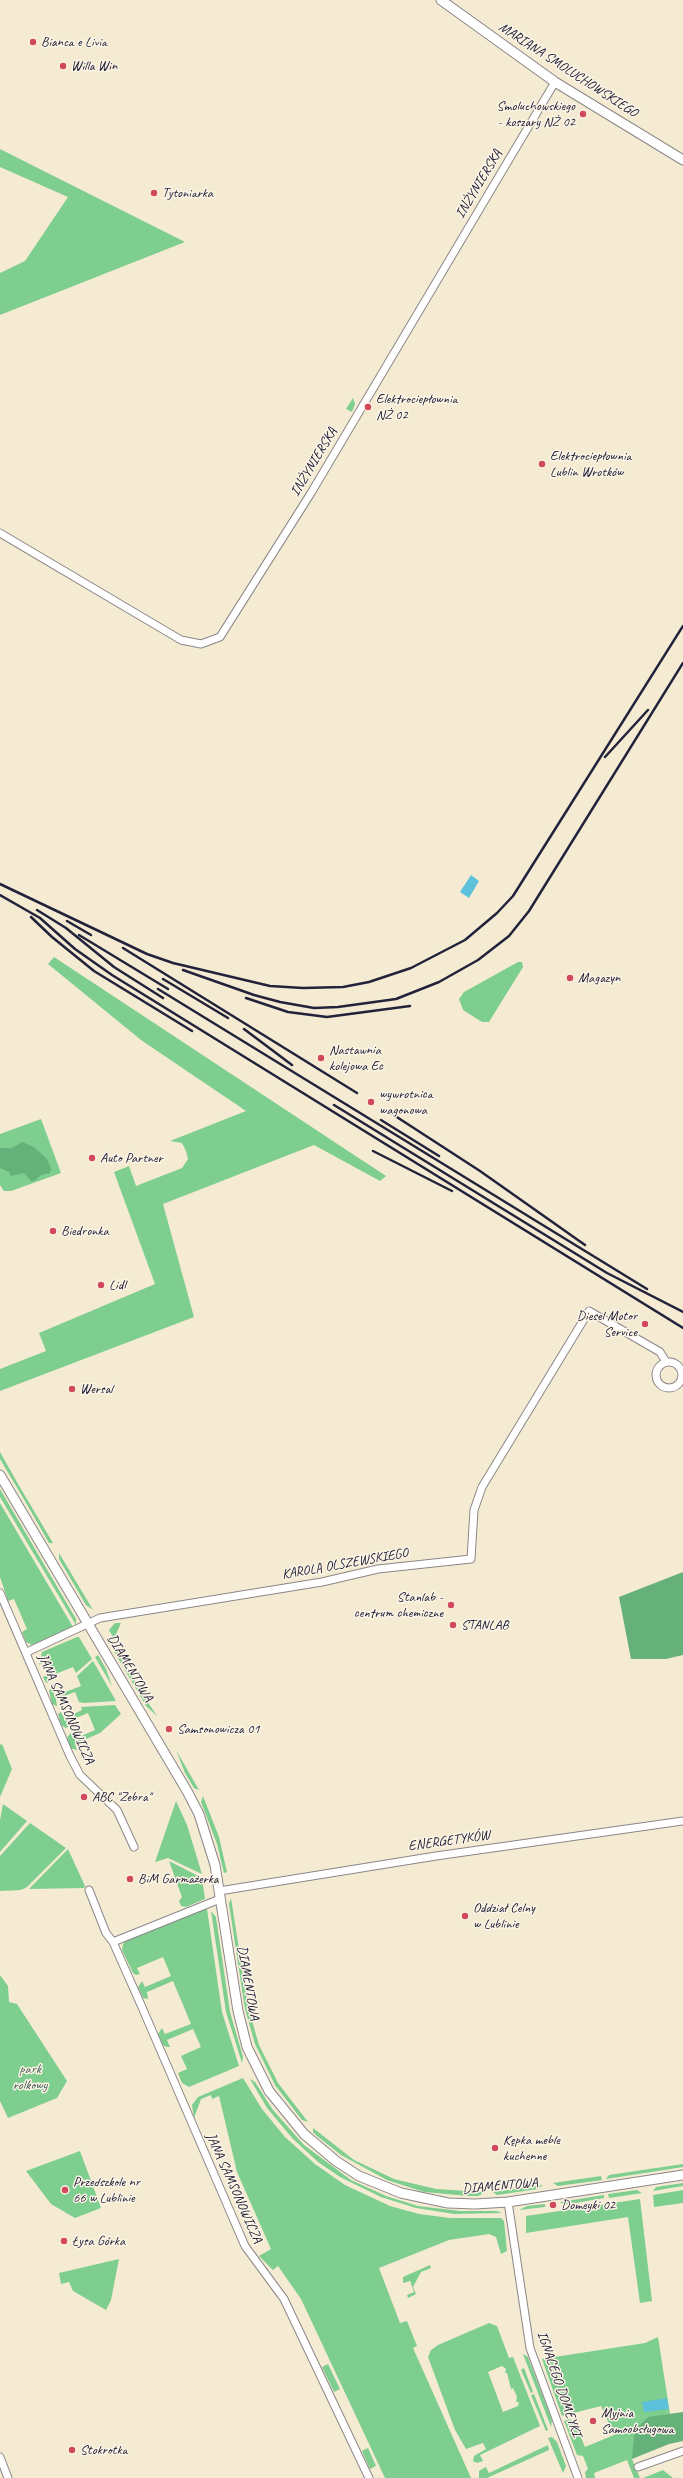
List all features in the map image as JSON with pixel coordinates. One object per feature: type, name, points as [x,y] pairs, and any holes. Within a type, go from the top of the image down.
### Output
[{"type":"street","name":"MARIANA SMOLUCHOWSKIEGO","points":[[441,0],[555,82],[683,160]]},
{"type":"street","name":"INŻYNIERSKA","points":[[0,533],[181,640],[201,644],[220,637],[311,493],[555,82]]},
{"type":"street","name":"KAROLA OLSZEWSKIEGO","points":[[88,1624],[100,1618],[117,1614],[322,1582],[378,1569],[471,1559],[474,1510],[482,1487],[589,1311],[660,1352],[666,1362]]},
{"type":"street","name":"DIAMENTOWA","points":[[0,1475],[193,1802],[211,1849],[220,1895],[238,2011],[248,2047],[269,2091],[304,2134],[346,2168],[401,2193],[448,2203],[475,2204],[508,2202],[683,2175]]},
{"type":"street","name":"JANA SAMSONOWICZA","points":[[0,1593],[27,1652],[70,1756],[80,1775],[117,1810],[134,1847]]},
{"type":"street","points":[[27,1652],[88,1624]]},
{"type":"street","name":"ENERGETYKÓW","points":[[113,1942],[220,1895],[436,1856],[683,1821]]},
{"type":"street","name":"JANA SAMSONOWICZA","points":[[88,1890],[106,1933],[113,1942],[245,2246],[284,2300],[369,2478]]},
{"type":"street","name":"IGNACEGO DOMEYKI","points":[[508,2202],[530,2348],[578,2478]]},
{"type":"street","points":[[638,2467],[683,2451]]},
{"type":"street","points":[[0,2457],[8,2478]]},
{"type":"green space","points":[[0,149],[185,242],[0,315],[0,273],[25,261],[68,197],[0,167]]},
{"type":"green space","points":[[353,398],[355,404],[352,412],[346,409]]},
{"type":"green space","points":[[54,957],[386,1176],[380,1181],[314,1145],[163,1204],[194,1317],[0,1391],[0,1369],[46,1351],[39,1333],[155,1284],[114,1172],[129,1166],[136,1186],[182,1168],[188,1159],[186,1151],[182,1143],[170,1141],[246,1111],[141,1040],[48,964]]},
{"type":"green space","points":[[518,962],[522,962],[523,967],[489,1022],[482,1022],[463,1010],[459,999],[464,992]]},
{"type":"green space","points":[[41,1119],[61,1173],[11,1191],[4,1191],[0,1185],[0,1134]]},
{"type":"green space","points":[[22,1142],[34,1147],[47,1159],[51,1169],[50,1173],[41,1175],[34,1181],[31,1181],[24,1173],[11,1176],[9,1172],[0,1168],[0,1148],[12,1148]]},
{"type":"green space","points":[[0,1452],[53,1543],[49,1543],[0,1459]]},
{"type":"green space","points":[[0,1489],[76,1619],[76,1625],[0,1497]]},
{"type":"green space","points":[[0,1503],[73,1627],[32,1645],[26,1642],[22,1632],[27,1629],[14,1599],[8,1601],[0,1577]]},
{"type":"green space","points":[[59,1553],[93,1610],[86,1605],[59,1559]]},
{"type":"green space","points":[[683,1572],[683,1655],[666,1659],[631,1659],[619,1597]]},
{"type":"green space","points":[[115,1623],[121,1623],[114,1639],[109,1630]]},
{"type":"green space","points":[[79,1637],[92,1659],[76,1673],[73,1667],[48,1677],[49,1682],[46,1683],[43,1677],[49,1674],[44,1662],[39,1665],[42,1652]]},
{"type":"green space","points":[[115,1647],[157,1716],[146,1706],[112,1648]]},
{"type":"green space","points":[[98,1655],[106,1669],[112,1686],[95,1657]]},
{"type":"green space","points":[[93,1661],[116,1701],[83,1703],[79,1702],[75,1692],[56,1699],[57,1706],[52,1704],[49,1690],[52,1689],[55,1696],[81,1686],[77,1676]]},
{"type":"green space","points":[[115,1705],[121,1714],[100,1733],[75,1744],[77,1750],[70,1748],[67,1738],[71,1733],[74,1739],[95,1730],[88,1713],[66,1722],[68,1727],[66,1728],[61,1725],[58,1714],[61,1712],[64,1718],[82,1710],[81,1707]]},
{"type":"green space","points":[[2,1744],[12,1769],[0,1797],[0,1745]]},
{"type":"green space","points":[[176,1750],[199,1790],[194,1788],[185,1773]]},
{"type":"green space","points":[[203,1796],[219,1837],[227,1872],[224,1873],[217,1844],[201,1802]]},
{"type":"green space","points":[[176,1801],[187,1825],[202,1874],[168,1858],[155,1862]]},
{"type":"green space","points":[[3,1804],[27,1821],[0,1852],[0,1820]]},
{"type":"green space","points":[[30,1823],[66,1848],[27,1887],[21,1890],[0,1891],[0,1856]]},
{"type":"green space","points":[[68,1849],[85,1886],[84,1888],[29,1889]]},
{"type":"green space","points":[[169,1861],[202,1878],[205,1899],[186,1907],[181,1906],[179,1901],[182,1897]]},
{"type":"green space","points":[[231,1898],[248,2007],[259,2045],[278,2083],[308,2122],[302,2120],[275,2085],[255,2044],[245,2009],[229,1904]]},
{"type":"green space","points":[[205,1908],[207,1909],[222,2012],[239,2066],[189,2087],[182,2083],[178,2073],[187,2069],[181,2056],[201,2047],[193,2029],[167,2040],[170,2047],[163,2045],[158,2034],[162,2028],[165,2034],[191,2024],[173,1981],[147,1992],[148,1999],[143,1998],[138,1987],[142,1981],[145,1987],[171,1976],[163,1957],[137,1968],[140,1974],[136,1975],[133,1973],[122,1950],[123,1944],[127,1939]]},
{"type":"green space","points":[[211,1911],[216,1917],[230,2012],[243,2057],[242,2063],[226,2012]]},
{"type":"green space","name":"park rolkowy","points":[[0,1975],[8,1986],[9,2002],[17,2004],[67,2081],[57,2098],[8,2118],[0,2101]]},
{"type":"green space","points":[[243,2078],[262,2109],[285,2137],[315,2164],[345,2185],[390,2206],[419,2214],[450,2218],[501,2218],[504,2221],[507,2251],[501,2254],[496,2237],[489,2234],[449,2240],[379,2268],[400,2323],[407,2321],[417,2346],[413,2348],[471,2478],[385,2478],[301,2299],[278,2266],[273,2270],[259,2256],[271,2249],[237,2172],[219,2096],[212,2099],[211,2095],[201,2099],[194,2118],[192,2105],[198,2097]]},
{"type":"green space","points":[[250,2079],[255,2082],[273,2110],[304,2145],[351,2180],[386,2196],[418,2206],[460,2211],[496,2211],[502,2213],[454,2214],[416,2208],[381,2197],[340,2177],[318,2162],[293,2139],[267,2108]]},
{"type":"green space","points":[[313,2128],[354,2160],[394,2179],[436,2189],[482,2192],[482,2194],[478,2196],[469,2196],[424,2192],[387,2180],[341,2155],[317,2136],[313,2132]]},
{"type":"green space","points":[[80,2151],[101,2208],[75,2218],[51,2204],[26,2171]]},
{"type":"green space","points":[[683,2164],[683,2167],[606,2179],[609,2175]]},
{"type":"green space","points":[[601,2176],[602,2180],[558,2186],[553,2183]]},
{"type":"green space","points":[[683,2183],[683,2186],[653,2191],[656,2187]]},
{"type":"green space","points":[[543,2185],[538,2189],[497,2195],[493,2192]]},
{"type":"green space","points":[[637,2190],[642,2193],[609,2198],[608,2194]]},
{"type":"green space","points":[[683,2190],[683,2203],[654,2207],[653,2195]]},
{"type":"green space","points":[[604,2195],[604,2198],[564,2205],[560,2202]]},
{"type":"green space","points":[[640,2199],[652,2301],[640,2303],[628,2217],[526,2233],[526,2216]]},
{"type":"green space","points":[[545,2204],[545,2207],[519,2210],[527,2206]]},
{"type":"green space","points":[[119,2259],[111,2300],[106,2310],[73,2291],[69,2282],[61,2284],[59,2273]]},
{"type":"green space","points":[[430,2265],[431,2268],[421,2272],[413,2287],[416,2294],[408,2298],[407,2295],[414,2292],[410,2281],[403,2283],[403,2277]]},
{"type":"green space","points":[[489,2323],[497,2326],[509,2358],[513,2357],[540,2426],[480,2455],[483,2461],[477,2463],[473,2461],[474,2456],[486,2449],[483,2443],[466,2449],[455,2430],[428,2357],[431,2350],[438,2345]],"holes":[[[502,2366],[506,2369],[505,2373],[507,2373],[511,2389],[513,2388],[517,2397],[516,2402],[519,2402],[518,2406],[503,2412],[488,2372]]]},
{"type":"green space","points":[[658,2337],[670,2414],[664,2415],[632,2459],[640,2478],[634,2478],[627,2460],[594,2473],[595,2478],[586,2478],[585,2472],[588,2469],[583,2456],[577,2455],[564,2421],[569,2419],[574,2421],[585,2447],[614,2435],[601,2406],[562,2416],[542,2359],[645,2343]]},
{"type":"green space","points":[[523,2354],[528,2357],[552,2420],[551,2427]]},
{"type":"green space","points":[[328,2364],[340,2389],[334,2392],[322,2367]]},
{"type":"green space","points":[[524,2368],[533,2392],[531,2393],[521,2370]]},
{"type":"green space","points":[[534,2394],[548,2430],[546,2431],[531,2395]]},
{"type":"green space","points":[[683,2412],[683,2441],[669,2444],[632,2459],[634,2436],[639,2426],[648,2417]]},
{"type":"green space","points":[[552,2437],[557,2442],[566,2466],[563,2473],[548,2438]]},
{"type":"green space","points":[[548,2445],[549,2450],[487,2478],[479,2478],[479,2471],[486,2467],[489,2473]]},
{"type":"green space","points":[[368,2448],[376,2466],[370,2469],[362,2451]]},
{"type":"green space","points":[[663,2470],[673,2478],[643,2478]]},
{"type":"water","points":[[471,875],[479,881],[469,898],[460,892]]},
{"type":"water","points":[[667,2398],[669,2409],[644,2412],[642,2402]]},
{"type":"railway","points":[[0,884],[147,954],[173,963],[270,986],[303,988],[343,987],[369,982],[411,968],[465,940],[497,913],[513,896],[683,626]]},
{"type":"railway","points":[[183,970],[254,995],[280,1002],[314,1008],[338,1007],[396,999],[439,982],[478,960],[509,936],[529,911],[683,663]]},
{"type":"railway","points":[[605,757],[648,710]]},
{"type":"railway","points":[[0,895],[40,918],[75,949],[112,975],[683,1328]]},
{"type":"railway","points":[[37,910],[66,928],[114,967],[163,998]]},
{"type":"railway","points":[[31,917],[52,937],[94,971],[192,1031]]},
{"type":"railway","points":[[67,921],[91,935]]},
{"type":"railway","points":[[79,935],[168,989]]},
{"type":"railway","points":[[123,948],[357,1093]]},
{"type":"railway","points":[[163,979],[228,1018]]},
{"type":"railway","points":[[158,989],[647,1289]]},
{"type":"railway","points":[[246,998],[288,1012],[327,1017],[410,1006]]},
{"type":"railway","points":[[244,1029],[292,1065]]},
{"type":"railway","points":[[334,1105],[607,1273],[683,1312]]},
{"type":"railway","points":[[386,1110],[480,1171],[585,1245]]},
{"type":"railway","points":[[381,1120],[439,1156]]},
{"type":"railway","points":[[373,1151],[452,1191]]},
{"type":"place","name":"Bianca e Livia","points":[[33,42]]},
{"type":"place","name":"Willa Win","points":[[63,66]]},
{"type":"place","name":"Smoluchowskiego - koszary NŻ 02","points":[[583,114]]},
{"type":"place","name":"Tytoniarka","points":[[154,193]]},
{"type":"place","name":"Elektrociepłownia NŻ 02","points":[[368,407]]},
{"type":"place","name":"Elektrociepłownia Lublin Wrotków","points":[[542,464]]},
{"type":"place","name":"Magazyn","points":[[570,978]]},
{"type":"place","name":"Nastawnia kolejowa Ec","points":[[321,1058]]},
{"type":"place","name":"wywrotnica wagonowa","points":[[371,1102]]},
{"type":"place","name":"Auto Partner","points":[[92,1158]]},
{"type":"place","name":"Biedronka","points":[[53,1231]]},
{"type":"place","name":"Lidl","points":[[101,1285]]},
{"type":"place","name":"Diesel Motor Service","points":[[645,1324]]},
{"type":"place","name":"Wersal","points":[[72,1389]]},
{"type":"place","name":"Stanlab - centrum chemiczne","points":[[451,1605]]},
{"type":"place","name":"STANLAB","points":[[453,1625]]},
{"type":"place","name":"Samsonowicza 01","points":[[169,1729]]},
{"type":"place","name":"ABC \"Zebra\"","points":[[84,1797]]},
{"type":"place","name":"BiM Garmażerka","points":[[130,1879]]},
{"type":"place","name":"Oddział Celny w Lublinie","points":[[465,1916]]},
{"type":"place","name":"Kępka meble kuchenne","points":[[495,2148]]},
{"type":"place","name":"Przedszkole nr 66 w Lublinie","points":[[65,2190]]},
{"type":"place","name":"Domeyki 02","points":[[553,2205]]},
{"type":"place","name":"Łysa Górka","points":[[64,2241]]},
{"type":"place","name":"Myjnia Samoobsługowa","points":[[593,2421]]},
{"type":"place","name":"Stokrotka","points":[[72,2450]]}]
